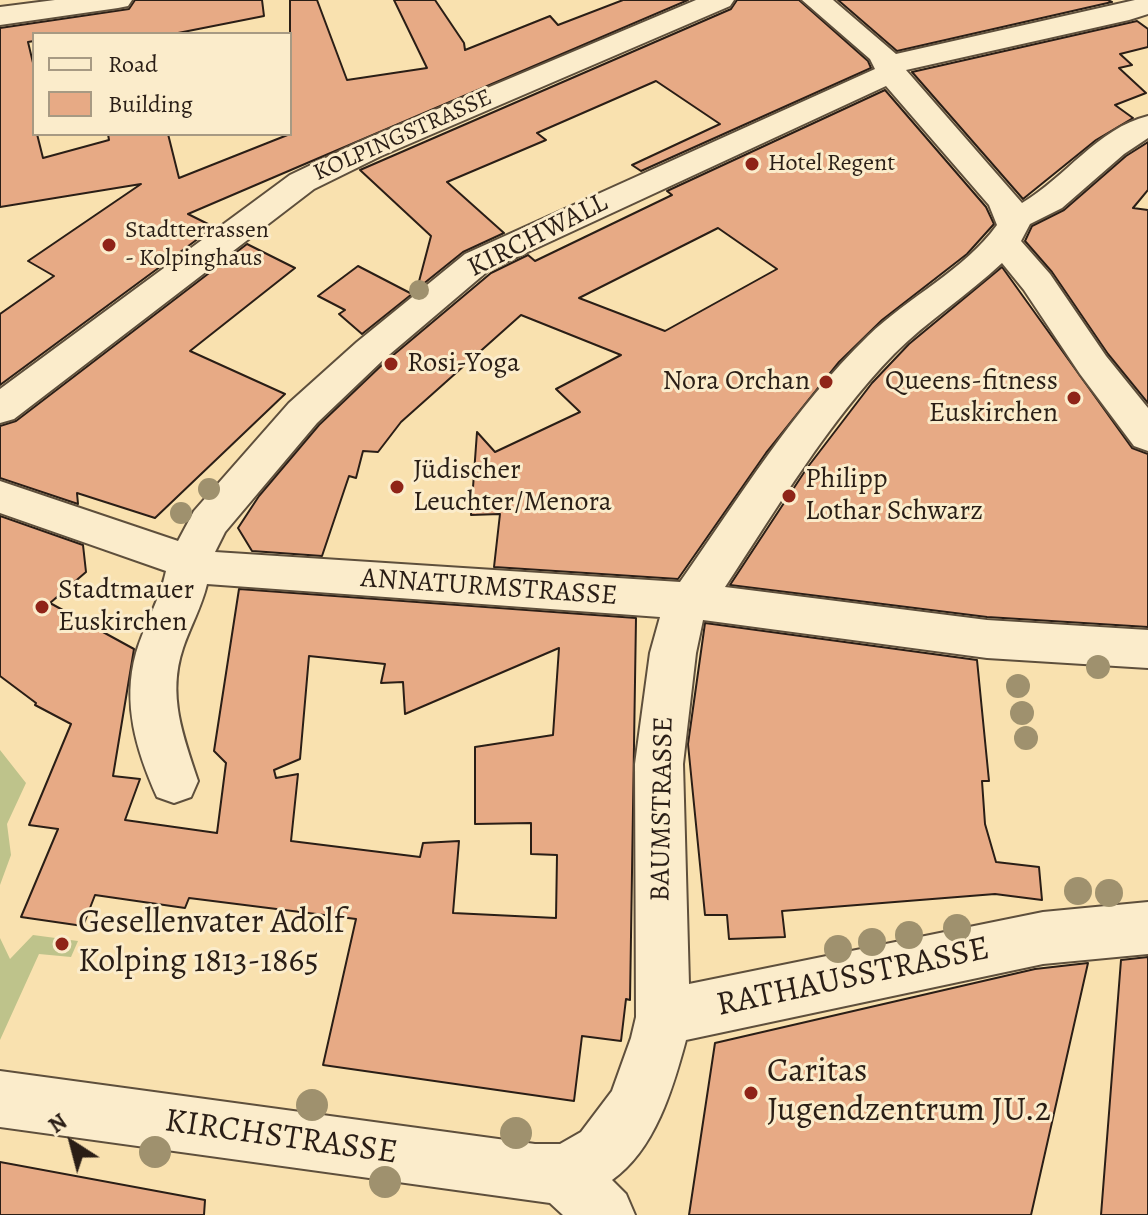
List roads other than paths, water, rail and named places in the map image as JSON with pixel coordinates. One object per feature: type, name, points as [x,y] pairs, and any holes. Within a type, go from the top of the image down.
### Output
[{"type":"street","points":[[0,16],[118,0]]},
{"type":"street","name":"KOLPINGSTRASSE","points":[[0,409],[302,182],[348,158],[720,0]]},
{"type":"street","points":[[816,0],[871,44],[889,69],[1005,202],[1007,230],[1037,282],[1093,365],[1148,436]]},
{"type":"street","name":"KIRCHWALL","points":[[174,781],[154,722],[152,688],[159,652],[184,589],[189,562],[209,522],[303,413],[381,342],[477,262],[889,69],[1148,5]]},
{"type":"street","name":"BAUMSTRASSE","points":[[562,1173],[586,1163],[602,1150],[627,1120],[644,1089],[657,1054],[663,1017],[659,764],[673,653],[679,624],[691,601],[835,393],[896,330],[1007,230],[1061,194],[1124,138],[1148,125]]},
{"type":"street","name":"ANNATURMSTRASSE","points":[[0,497],[214,569],[691,601],[987,639],[1148,649]]},
{"type":"street","name":"RATHAUSSTRASSE","points":[[663,1017],[1043,938],[1148,928]]},
{"type":"street","name":"KIRCHSTRASSE","points":[[0,1099],[535,1173],[562,1173]]},
{"type":"street","points":[[562,1173],[605,1215]]},
{"type":"place","name":"Hotel Regent","points":[[752,164]]},
{"type":"place","name":"Stadtterrassen - Kolpinghaus","points":[[109,245]]},
{"type":"place","name":"Rosi-Yoga","points":[[391,364]]},
{"type":"place","name":"Nora Orchan","points":[[826,382]]},
{"type":"place","name":"Queens-fitness Euskirchen","points":[[1074,398]]},
{"type":"place","name":"Jüdischer Leuchter/Menora","points":[[397,487]]},
{"type":"place","name":"Philipp Lothar Schwarz","points":[[789,496]]},
{"type":"place","name":"Stadtmauer Euskirchen","points":[[42,607]]},
{"type":"place","name":"Gesellenvater Adolf Kolping 1813-1865","points":[[62,944]]},
{"type":"place","name":"Caritas Jugendzentrum JU.2","points":[[751,1093]]}]
